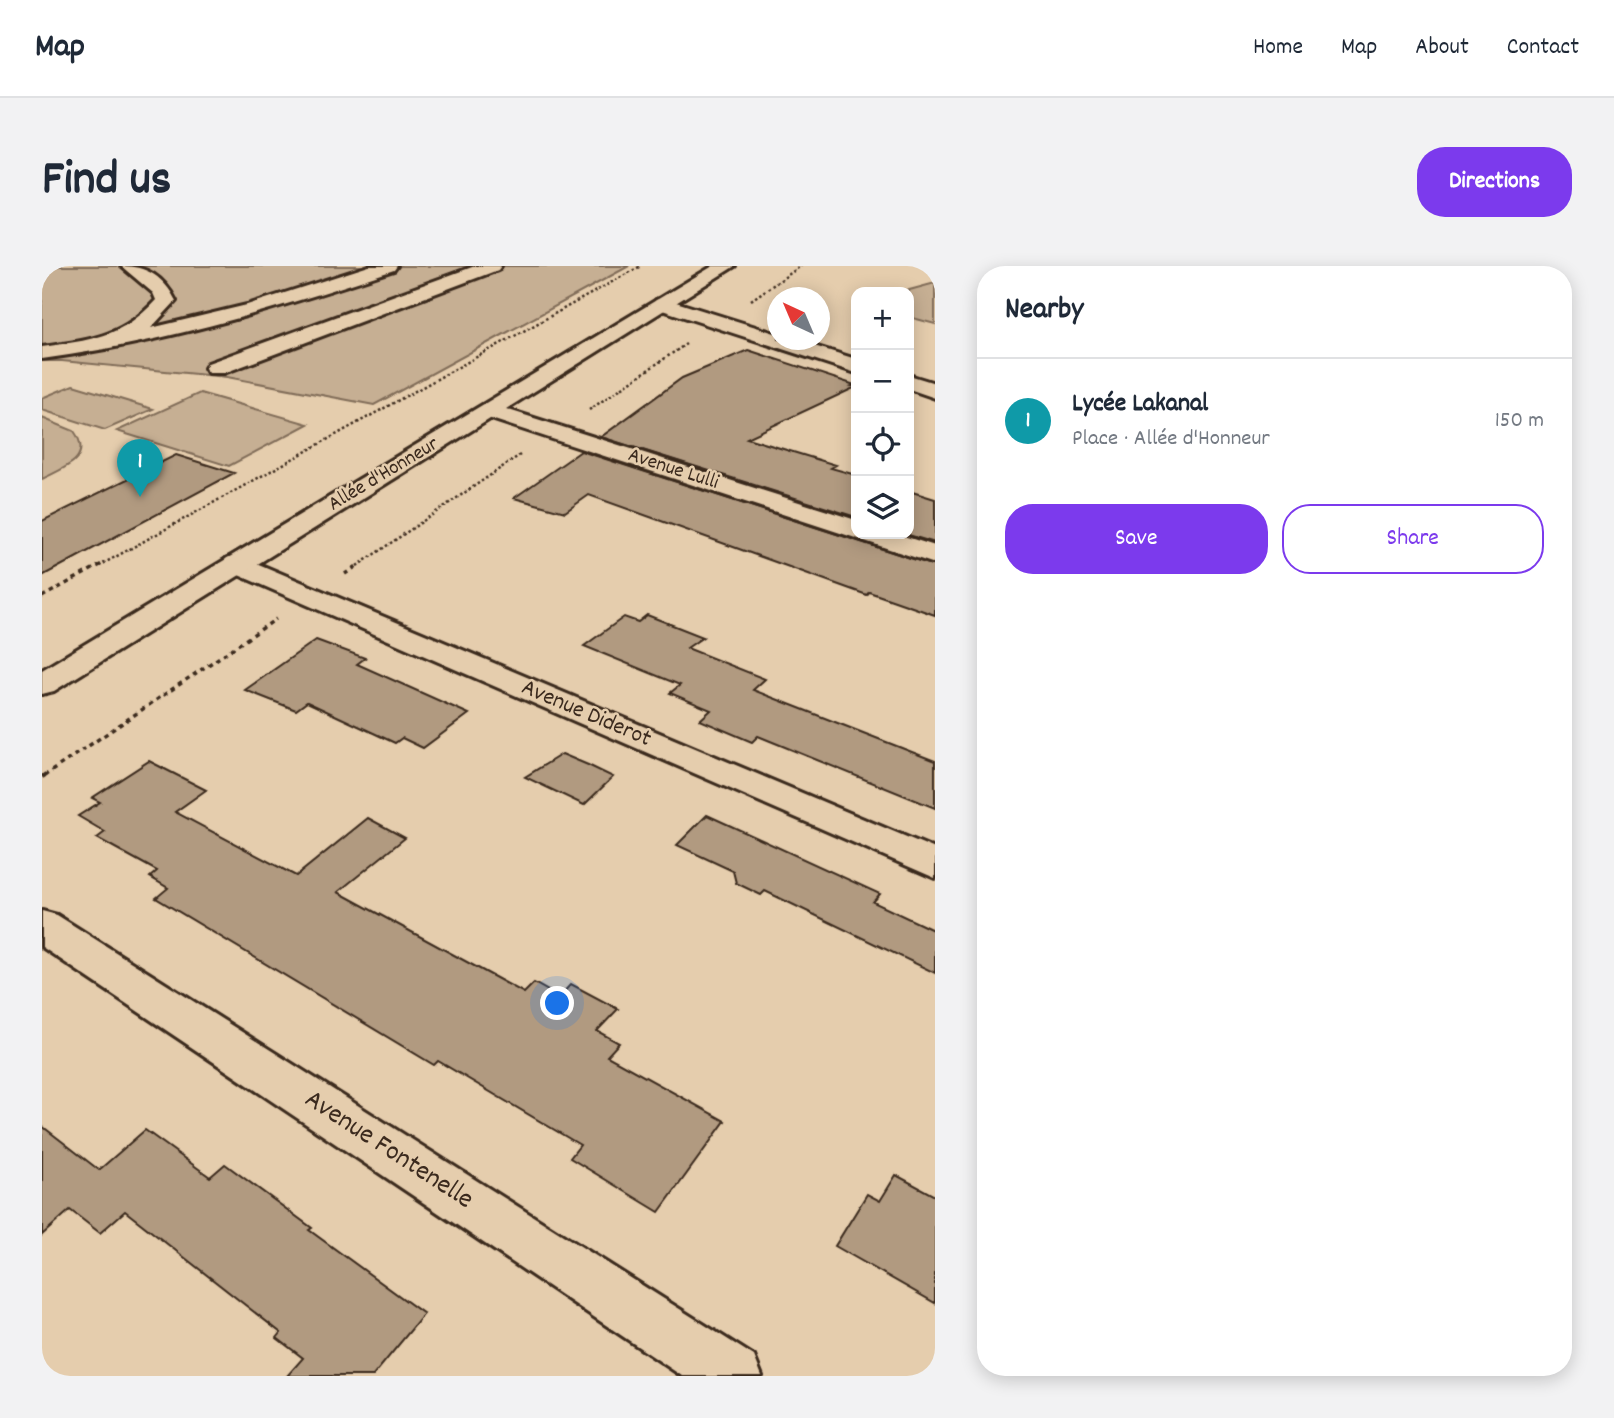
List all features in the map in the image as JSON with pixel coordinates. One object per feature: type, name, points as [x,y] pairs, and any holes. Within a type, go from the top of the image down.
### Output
[{"type":"street","points":[[114,343],[151,321],[166,301],[161,290],[130,266]]},
{"type":"street","points":[[42,353],[114,343],[253,310],[388,266]]},
{"type":"street","points":[[216,368],[492,266]]},
{"type":"street","name":"Allée d'Honneur","points":[[42,684],[726,266]]},
{"type":"street","points":[[430,271],[451,281]]},
{"type":"street","points":[[663,304],[851,364]]},
{"type":"street","points":[[914,384],[935,391]]},
{"type":"street","name":"Avenue Lulli","points":[[490,411],[851,528]]},
{"type":"street","points":[[885,539],[935,555]]},
{"type":"street","name":"Avenue Diderot","points":[[237,565],[935,865]]},
{"type":"street","name":"Avenue Fontenelle","points":[[42,926],[733,1376]]},
{"type":"path","points":[[42,597],[641,266]]},
{"type":"path","points":[[42,777],[802,266]]},
{"type":"shaded area","points":[[42,266],[629,266],[374,405],[227,377],[42,361]]},
{"type":"shaded area","points":[[935,283],[935,324],[914,318],[914,289]]},
{"type":"shaded area","points":[[73,385],[153,409],[105,430],[42,410],[42,398]]},
{"type":"shaded area","points":[[200,393],[308,424],[229,466],[117,431]]},
{"type":"shaded area","points":[[42,418],[74,431],[81,449],[74,461],[42,479]]},
{"type":"building","points":[[748,350],[851,384],[851,389],[747,438],[836,465],[831,468],[851,474],[851,515],[601,437],[682,378]]},
{"type":"building","points":[[581,451],[935,566],[935,615],[869,592],[867,595],[589,495],[565,512],[514,498]]},
{"type":"building","points":[[176,455],[234,473],[42,576],[42,521]]},
{"type":"building","points":[[914,493],[935,499],[935,543],[914,537]]},
{"type":"building","points":[[647,615],[703,637],[687,648],[765,679],[753,690],[935,761],[935,808],[758,736],[752,742],[700,720],[711,710],[670,693],[680,685],[584,646],[624,617],[638,622]]},
{"type":"building","points":[[316,640],[365,658],[357,664],[469,714],[423,748],[402,738],[395,743],[307,702],[296,710],[245,690]]},
{"type":"building","points":[[562,754],[613,777],[584,805],[525,777]]},
{"type":"building","points":[[149,761],[206,790],[175,812],[296,876],[368,818],[405,838],[338,892],[524,993],[534,983],[559,997],[571,984],[618,1009],[597,1031],[619,1043],[607,1056],[725,1121],[659,1212],[570,1158],[580,1145],[438,1061],[434,1065],[156,898],[168,888],[150,877],[157,871],[97,838],[105,832],[78,816],[100,802],[92,798]]},
{"type":"building","points":[[707,815],[880,894],[873,902],[935,931],[935,973],[765,891],[761,895],[736,883],[733,871],[677,845]]},
{"type":"building","points":[[42,1126],[99,1170],[145,1130],[210,1177],[225,1164],[312,1228],[309,1230],[424,1314],[373,1376],[287,1376],[303,1358],[277,1338],[281,1333],[125,1211],[100,1233],[70,1210],[42,1235]]},
{"type":"building","points":[[896,1175],[935,1196],[935,1303],[835,1246],[867,1194],[880,1201]]},
{"type":"place","name":"Lycée Lakanal","points":[[140,497]]}]
